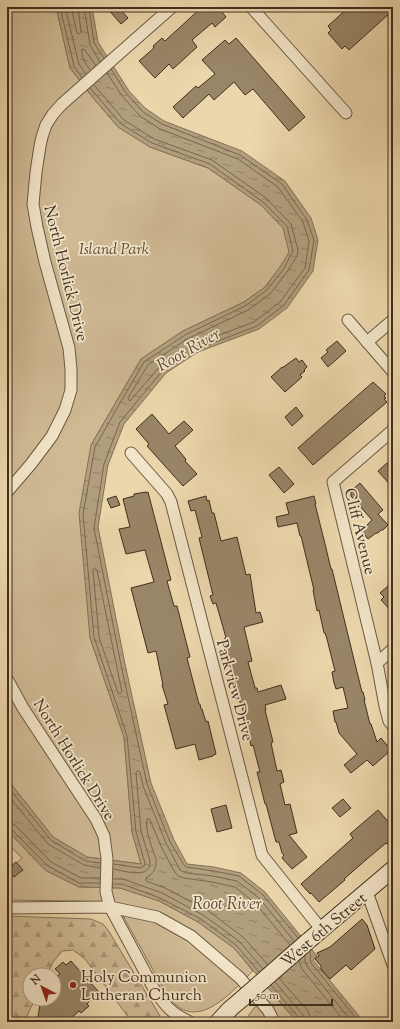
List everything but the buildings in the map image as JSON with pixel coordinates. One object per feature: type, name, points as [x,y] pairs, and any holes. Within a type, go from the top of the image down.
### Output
[{"type":"street","name":"North Horlick Drive","points":[[7,492],[52,436],[65,410],[71,390],[69,348],[32,204],[42,137],[46,125],[57,109],[69,97],[172,7]]},
{"type":"street","points":[[251,7],[346,113]]},
{"type":"street","points":[[348,320],[393,372]]},
{"type":"street","points":[[367,342],[393,320]]},
{"type":"street","name":"Cliff Avenue","points":[[393,430],[333,482],[377,663],[385,706],[389,721],[393,726]]},
{"type":"street","name":"Parkview Drive","points":[[131,453],[167,494],[171,502],[262,855],[322,929]]},
{"type":"street","points":[[377,663],[393,649]]},
{"type":"street","name":"North Horlick Drive","points":[[7,679],[23,708],[96,819],[104,836],[106,848],[106,892],[110,907],[162,1002],[174,1014],[189,1022]]},
{"type":"street","name":"West 6th Street","points":[[218,1022],[230,1009],[393,869]]},
{"type":"street","points":[[367,892],[393,965]]},
{"type":"street","points":[[7,908],[110,907],[157,917],[191,936],[240,978],[268,1010],[274,1022]]},
{"type":"green space","name":"Island Park","points":[[7,7],[56,7],[70,68],[118,127],[150,147],[208,168],[261,205],[283,228],[290,252],[265,287],[244,302],[183,331],[141,359],[91,445],[90,638],[124,737],[132,832],[141,864],[87,857],[53,837],[7,779]]},
{"type":"green space","points":[[7,830],[45,870],[79,887],[120,888],[159,901],[198,922],[234,948],[253,971],[218,1003],[197,1012],[186,1011],[170,999],[117,905],[80,901],[7,900],[7,872],[22,858],[7,843]]},
{"type":"green space","points":[[7,916],[91,919],[103,924],[160,1016],[156,1022],[132,1022],[85,959],[73,950],[62,951],[51,967],[22,967],[22,1007],[31,1007],[24,1022],[7,1022]]},
{"type":"green space","points":[[272,993],[297,1022],[244,1022],[254,1008]]},
{"type":"water","name":"Root River","points":[[56,7],[92,7],[98,42],[129,91],[145,108],[164,121],[242,151],[285,181],[311,218],[318,240],[313,271],[287,308],[259,329],[198,352],[166,373],[124,424],[108,465],[98,527],[125,664],[151,783],[174,840],[187,864],[214,867],[241,873],[265,892],[317,956],[313,960],[364,1022],[297,1022],[234,948],[198,922],[159,901],[120,888],[79,887],[45,870],[7,830],[7,779],[53,837],[87,857],[141,864],[132,832],[124,737],[90,638],[79,513],[91,445],[141,359],[183,331],[244,302],[265,287],[289,252],[283,228],[261,205],[208,168],[150,147],[118,127],[70,68]]},
{"type":"place","name":"Holy Communion Lutheran Church","points":[[73,985]]}]
